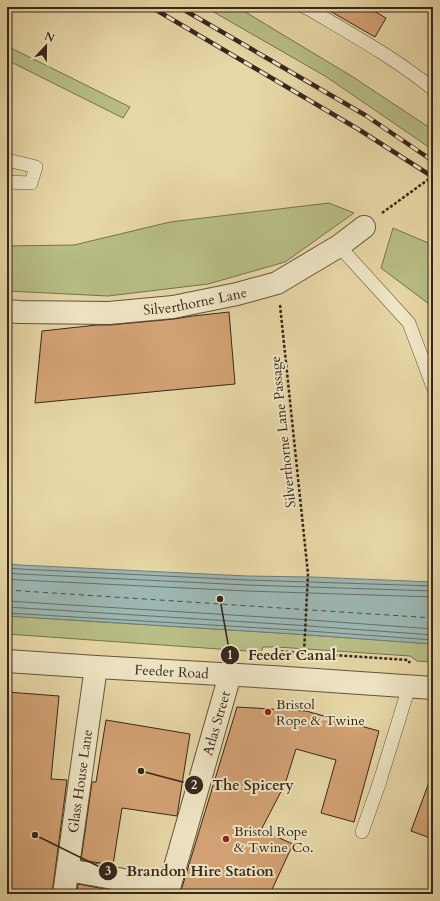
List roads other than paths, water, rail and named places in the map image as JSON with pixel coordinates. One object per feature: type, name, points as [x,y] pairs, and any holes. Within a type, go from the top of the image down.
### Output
[{"type":"street","name":"Silverthorne Lane","points":[[7,311],[109,313],[173,307],[237,294],[277,283],[339,246],[364,227]]},
{"type":"street","name":"Feeder Road","points":[[7,661],[96,668],[433,688]]},
{"type":"street","name":"Glass House Lane","points":[[64,894],[96,668]]},
{"type":"street","name":"Atlas Street","points":[[68,870],[168,891],[230,675]]},
{"type":"lane","points":[[304,7],[382,53],[433,89]]},
{"type":"lane","points":[[7,160],[36,167],[31,183],[7,182]]},
{"type":"lane","points":[[339,246],[409,323],[433,387]]},
{"type":"lane","points":[[362,832],[380,784],[409,687]]},
{"type":"water","points":[[7,564],[247,576],[433,582],[433,644],[7,616]]},
{"type":"railway","points":[[151,7],[358,129],[433,177]]},
{"type":"railway","points":[[179,7],[365,115],[433,161]]},
{"type":"place","name":"Feeder Canal","points":[[220,599]]},
{"type":"place","name":"Bristol Rope & Twine","points":[[268,712]]},
{"type":"place","name":"The Spicery","points":[[141,771]]},
{"type":"place","name":"Brandon Hire Station","points":[[35,835]]},
{"type":"place","name":"Bristol Rope & Twine Co.","points":[[226,839]]}]
